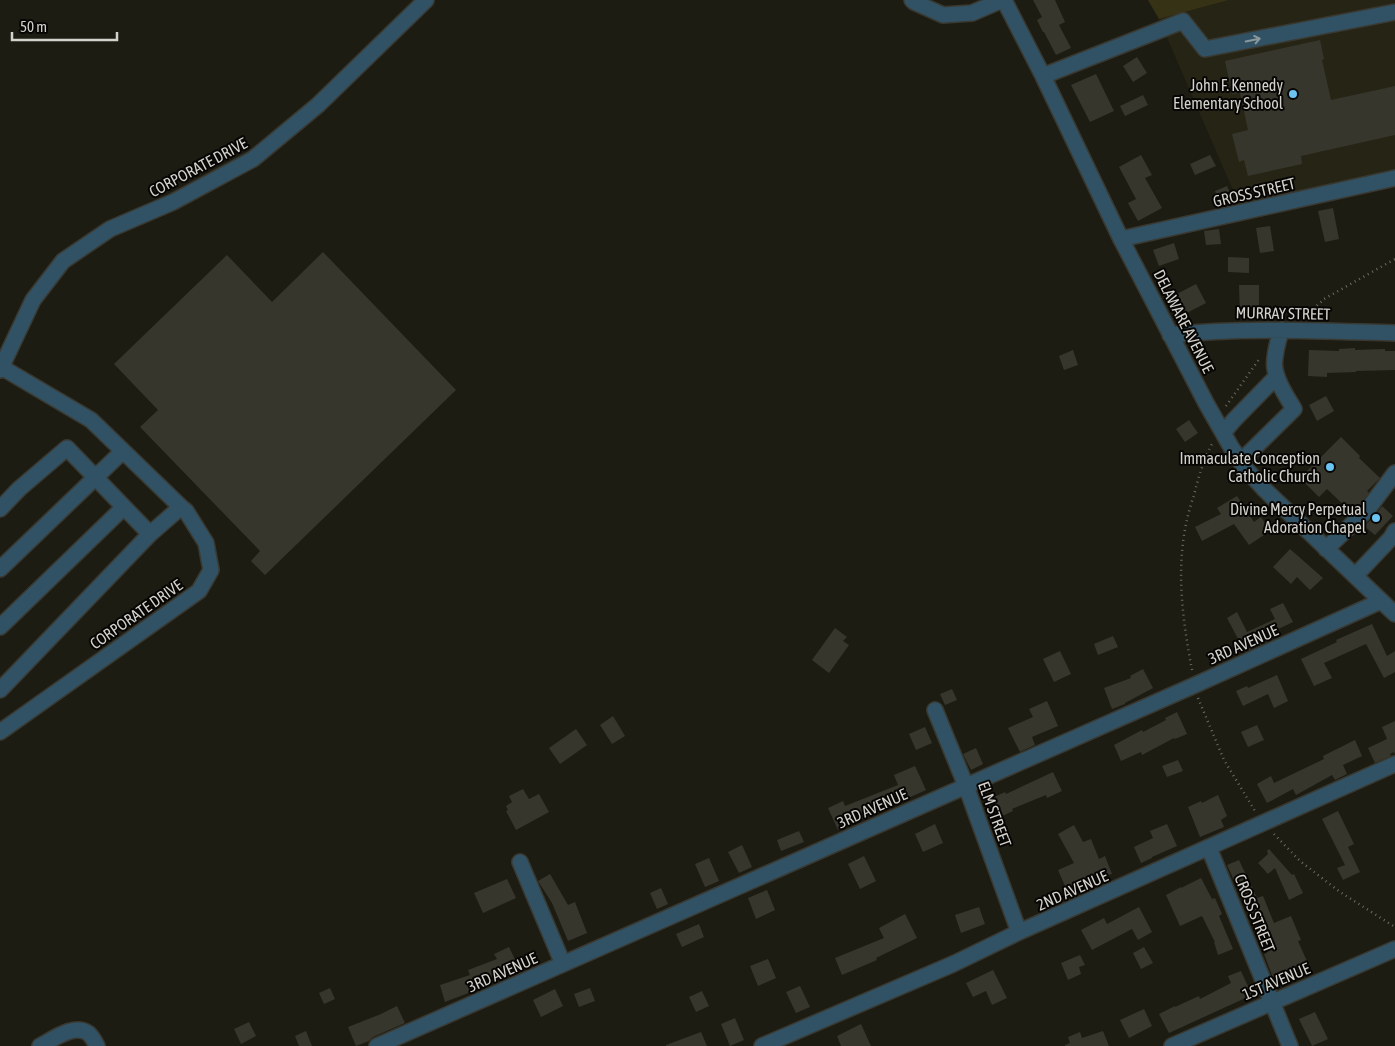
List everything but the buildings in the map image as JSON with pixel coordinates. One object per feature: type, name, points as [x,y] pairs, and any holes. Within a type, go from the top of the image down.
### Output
[{"type":"street","name":"CORPORATE DRIVE","points":[[3,724],[199,591],[211,570],[206,543],[186,511],[91,420],[1,368],[33,300],[63,261],[110,229],[173,202],[253,159],[318,105],[426,0]]},
{"type":"street","points":[[912,0],[943,15],[972,13],[1003,0]]},
{"type":"street","name":"DELAWARE AVENUE","points":[[1003,0],[1043,76],[1121,239],[1206,402],[1218,437],[1241,461],[1264,490],[1395,614]]},
{"type":"street","points":[[1043,76],[1183,21],[1205,49],[1395,12]]},
{"type":"street","name":"GROSS STREET","points":[[1121,239],[1395,178]]},
{"type":"street","name":"MURRAY STREET","points":[[1170,335],[1231,330],[1395,333]]},
{"type":"street","points":[[1241,461],[1294,409],[1274,368],[1283,332]]},
{"type":"street","points":[[1218,437],[1277,376]]},
{"type":"street","points":[[0,510],[19,489],[67,448],[150,534]]},
{"type":"street","points":[[0,569],[123,451]]},
{"type":"street","points":[[1326,549],[1368,509],[1395,473]]},
{"type":"street","points":[[0,627],[124,507]]},
{"type":"street","points":[[0,690],[150,534],[181,507]]},
{"type":"street","points":[[1355,576],[1391,538],[1395,531]]},
{"type":"street","name":"3RD AVENUE","points":[[377,1046],[1381,601]]},
{"type":"street","name":"ELM STREET","points":[[935,710],[966,786],[1019,932]]},
{"type":"street","name":"2ND AVENUE","points":[[762,1046],[953,964],[1019,932],[1395,764]]},
{"type":"street","name":"CROSS STREET","points":[[1209,848],[1290,1046]]},
{"type":"street","points":[[520,862],[563,964]]},
{"type":"street","name":"1ST AVENUE","points":[[1172,1046],[1395,949]]},
{"type":"street","points":[[40,1046],[70,1031],[78,1030],[88,1033],[97,1046]]},
{"type":"path","points":[[1206,402],[1218,396],[1225,408],[1270,344],[1283,332],[1302,320],[1324,299],[1395,259]]},
{"type":"path","points":[[1218,437],[1204,458],[1188,515],[1181,559],[1181,603],[1199,703],[1224,760],[1255,811],[1264,822],[1300,861],[1340,892],[1395,927]]},
{"type":"shaded area","points":[[1148,0],[1229,0],[1159,19]]},
{"type":"shaded area","name":"John F. Kennedy Elementary School","points":[[1229,0],[1395,0],[1395,169],[1239,204],[1159,19]]},
{"type":"place","name":"John F. Kennedy Elementary School","points":[[1293,94]]},
{"type":"place","name":"Immaculate Conception Catholic Church","points":[[1330,467]]},
{"type":"place","name":"Divine Mercy Perpetual Adoration Chapel","points":[[1376,518]]}]
